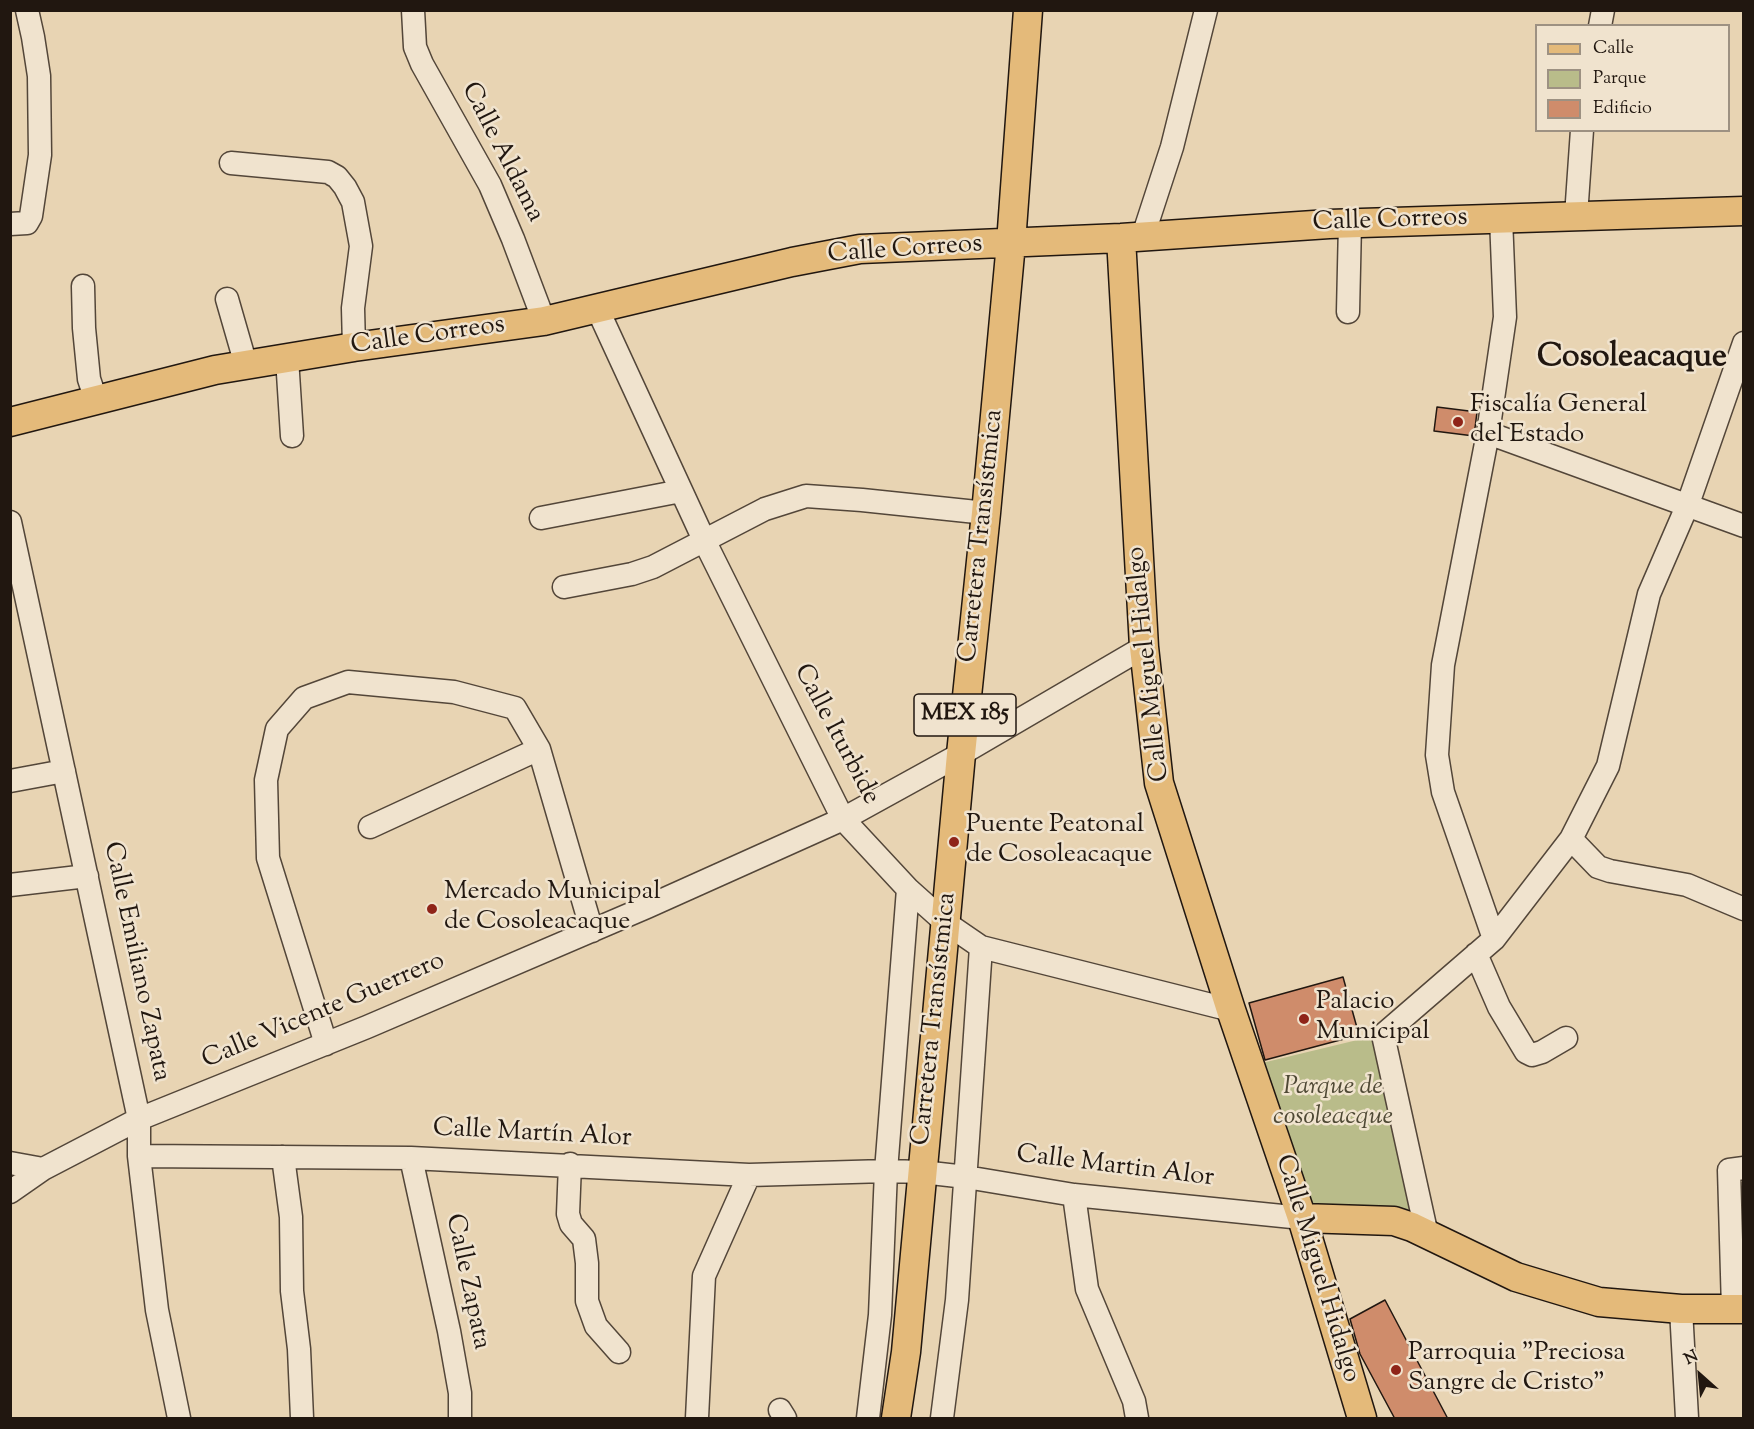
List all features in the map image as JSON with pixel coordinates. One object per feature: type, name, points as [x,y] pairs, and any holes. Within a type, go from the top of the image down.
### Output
[{"type":"main road","name":"Carretera Transístmica","points":[[896,1419],[906,1352],[960,754],[986,513],[1011,243],[1028,10]]},
{"type":"main road","name":"Calle Correos","points":[[10,422],[215,370],[354,347],[544,321],[792,262],[860,249],[1132,237],[1350,223],[1743,211]]},
{"type":"main road","name":"Calle Miguel Hidalgo","points":[[1132,237],[1144,647],[1159,783],[1231,1010],[1302,1218],[1362,1419]]},
{"type":"main road","points":[[1302,1218],[1394,1221],[1516,1277],[1599,1302],[1681,1308],[1738,1309]]},
{"type":"street","points":[[10,224],[27,223],[31,216],[40,155],[39,76],[27,10]]},
{"type":"street","name":"Calle Aldama","points":[[413,10],[415,47],[422,64],[490,185],[544,321]]},
{"type":"street","points":[[1132,237],[1172,147],[1206,10]]},
{"type":"street","points":[[1576,216],[1582,132]]},
{"type":"street","points":[[231,163],[328,172],[337,177],[345,187],[353,202],[361,246],[353,308],[354,347]]},
{"type":"street","points":[[1494,939],[1443,792],[1437,755],[1443,665],[1488,434],[1505,316],[1501,218]]},
{"type":"street","points":[[1348,312],[1350,223]]},
{"type":"street","points":[[83,286],[88,369],[96,400]]},
{"type":"street","points":[[227,299],[246,365]]},
{"type":"street","name":"Calle Iturbide","points":[[597,308],[704,540],[843,819],[908,889],[946,923],[981,946],[1231,1010]]},
{"type":"street","points":[[1427,1235],[1383,1035],[1494,939],[1570,839],[1608,766],[1649,594],[1688,504],[1743,343]]},
{"type":"street","points":[[287,358],[291,436]]},
{"type":"street","points":[[1488,434],[1688,504],[1743,526]]},
{"type":"street","points":[[541,518],[681,492]]},
{"type":"street","points":[[564,587],[632,574],[653,567],[765,509],[806,496],[986,513]]},
{"type":"street","name":"Calle Emiliano Zapata","points":[[10,522],[139,1119],[140,1156],[157,1310],[179,1419]]},
{"type":"street","name":"Calle Vicente Guerrero","points":[[10,1192],[43,1169],[139,1119],[327,1044],[592,931],[843,819],[1144,647]]},
{"type":"street","points":[[327,1044],[268,858],[266,780],[277,729],[304,698],[348,682],[454,693],[515,708],[539,749],[592,931]]},
{"type":"street","points":[[370,827],[539,749]]},
{"type":"street","points":[[10,781],[64,771]]},
{"type":"street","points":[[1570,839],[1598,867],[1687,885],[1743,909]]},
{"type":"street","points":[[10,885],[87,876]]},
{"type":"street","points":[[868,1419],[880,1315],[886,1171],[908,889]]},
{"type":"street","points":[[942,1419],[957,1300],[981,946]]},
{"type":"street","points":[[1476,954],[1500,1007],[1526,1052],[1532,1055],[1542,1052],[1566,1038]]},
{"type":"street","name":"Calle Martín Alor","points":[[140,1156],[411,1158],[749,1174],[922,1172]]},
{"type":"street","points":[[284,1157],[291,1217],[292,1291],[299,1349],[302,1419]]},
{"type":"street","name":"Calle Zapata","points":[[411,1158],[449,1331],[460,1392],[460,1419]]},
{"type":"street","points":[[10,1163],[43,1169]]},
{"type":"street","points":[[570,1164],[568,1214],[571,1224],[584,1239],[587,1263],[587,1301],[596,1326],[619,1352]]},
{"type":"street","points":[[1738,1309],[1729,1170],[1743,1168]]},
{"type":"street","name":"Calle Martin Alor","points":[[922,1172],[1074,1195],[1302,1218]]},
{"type":"street","points":[[697,1419],[704,1276],[749,1174]]},
{"type":"street","points":[[1074,1195],[1087,1289],[1134,1401],[1137,1419]]},
{"type":"street","points":[[1681,1308],[1687,1419]]},
{"type":"green space","name":"Parque de cosoleacque","points":[[1374,1036],[1411,1209],[1309,1215],[1262,1063]]},
{"type":"building","name":"Fiscalía General del Estado","points":[[1437,407],[1477,412],[1474,436],[1434,431]]},
{"type":"building","name":"Palacio Municipal","points":[[1343,977],[1359,1035],[1265,1060],[1249,1003]]},
{"type":"building","name":"Parroquia \"Preciosa Sangre de Cristo\"","points":[[1385,1300],[1448,1419],[1395,1419],[1360,1354],[1350,1319]]},
{"type":"place","name":"Fiscalía General del Estado","points":[[1458,422]]},
{"type":"place","name":"Puente Peatonal de Cosoleacaque","points":[[954,842]]},
{"type":"place","name":"Mercado Municipal de Cosoleacaque","points":[[432,909]]},
{"type":"place","name":"Palacio Municipal","points":[[1304,1019]]},
{"type":"place","name":"Parroquia \"Preciosa Sangre de Cristo\"","points":[[1396,1370]]},
{"type":"district","name":"Cosoleacaque","points":[[1632,360]]}]
